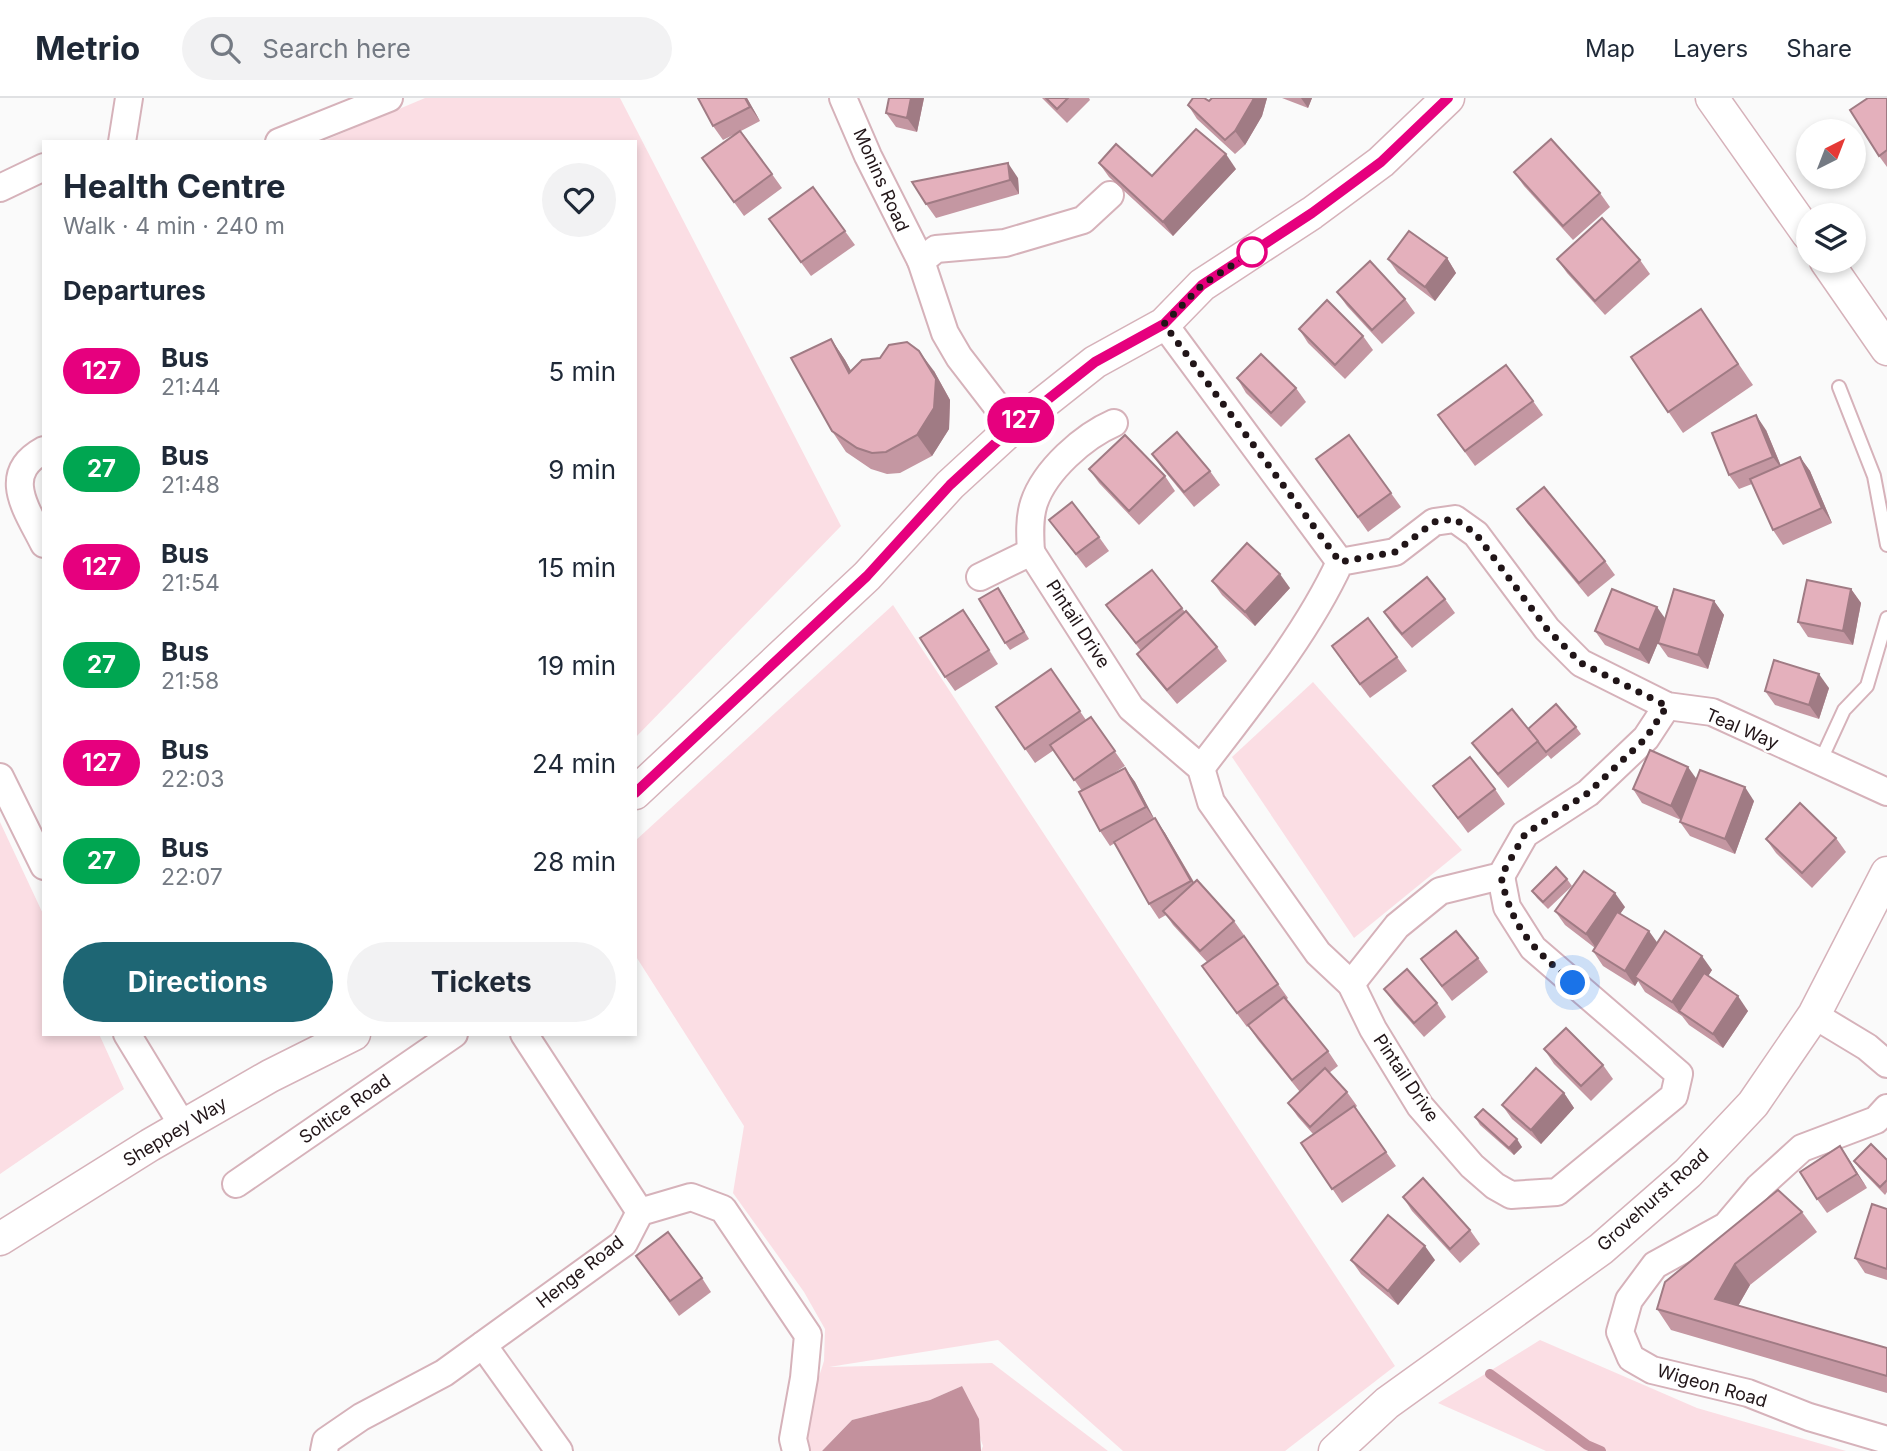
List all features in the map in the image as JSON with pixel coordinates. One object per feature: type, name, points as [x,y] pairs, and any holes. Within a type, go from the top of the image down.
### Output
[{"type":"street","points":[[122,140],[129,98]]},
{"type":"street","points":[[284,140],[389,98]]},
{"type":"street","points":[[637,791],[867,576],[950,485],[1013,427],[1095,362],[1164,324],[1202,285],[1312,213],[1381,162],[1448,98]]},
{"type":"street","points":[[1712,98],[1796,217]]},
{"type":"street","name":"Monins Road","points":[[852,104],[868,156],[921,261],[945,333],[1013,427]]},
{"type":"street","points":[[0,188],[42,168]]},
{"type":"street","points":[[921,261],[936,249],[1005,243],[1083,220],[1110,195]]},
{"type":"street","points":[[1834,273],[1887,349]]},
{"type":"street","points":[[1164,324],[1340,562],[1328,588],[1268,681],[1201,768]]},
{"type":"street","points":[[980,576],[1031,552],[1030,528],[1034,502],[1052,472],[1097,431],[1114,423]]},
{"type":"street","points":[[42,451],[23,461],[15,479],[17,489],[42,540]]},
{"type":"street","name":"Teal Way","points":[[1340,562],[1395,552],[1434,522],[1455,519],[1476,534],[1547,629],[1581,663],[1667,706],[1712,712],[1887,792]]},
{"type":"street","name":"Pintail Drive","points":[[1031,552],[1131,708],[1201,768],[1210,802],[1318,953],[1351,984],[1373,1029],[1420,1107],[1472,1166],[1495,1186],[1511,1195],[1557,1192],[1674,1096],[1679,1074],[1533,948],[1507,907],[1501,876]]},
{"type":"street","points":[[1351,984],[1397,926],[1440,891],[1501,876],[1525,834],[1588,793],[1646,738],[1667,706]]},
{"type":"street","points":[[0,777],[42,862]]},
{"type":"street","name":"Grovehurst Road","points":[[1335,1451],[1387,1403],[1601,1248],[1688,1172],[1753,1104],[1814,1015],[1887,873]]},
{"type":"street","points":[[1814,1015],[1867,1047],[1887,1064]]},
{"type":"street","points":[[128,1036],[183,1126]]},
{"type":"street","points":[[270,1076],[309,1036]]},
{"type":"street","name":"Sheppey Way","points":[[0,1239],[183,1126],[270,1076],[350,1036]]},
{"type":"street","name":"Soltice Road","points":[[236,1185],[451,1036]]},
{"type":"street","points":[[525,1036],[640,1212],[691,1197],[723,1209],[808,1335],[804,1378],[793,1439],[796,1451]]},
{"type":"street","name":"Wigeon Road","points":[[1887,1108],[1876,1120],[1802,1148],[1759,1187],[1726,1226],[1655,1265],[1629,1300],[1620,1332],[1631,1358],[1652,1370],[1748,1393],[1809,1417],[1887,1440]]},
{"type":"street","name":"Henge Road","points":[[324,1451],[326,1441],[334,1435],[444,1373],[624,1243],[640,1212]]},
{"type":"street","points":[[483,1345],[559,1451]]},
{"type":"lane","points":[[1839,387],[1874,476],[1887,545]]},
{"type":"lane","points":[[1819,762],[1844,710],[1867,686],[1887,618]]},
{"type":"shaded area","points":[[425,98],[620,98],[841,526],[637,736],[637,140],[326,140]]},
{"type":"shaded area","points":[[893,605],[1395,1366],[1285,1451],[1123,1451],[998,1340],[829,1367],[992,1363],[1108,1451],[981,1451],[983,1446],[962,1386],[930,1400],[852,1420],[822,1451],[811,1451],[804,1424],[824,1361],[825,1329],[804,1292],[733,1193],[744,1126],[637,958],[637,839]]},
{"type":"shaded area","points":[[1313,682],[1462,850],[1354,938],[1232,757]]},
{"type":"shaded area","points":[[0,822],[42,912],[42,1036],[100,1036],[124,1089],[0,1174]]},
{"type":"shaded area","points":[[1540,1340],[1697,1408],[1846,1451],[1546,1451],[1438,1403]]},
{"type":"shaded area","points":[[962,1386],[979,1419],[981,1451],[822,1451],[852,1420],[930,1400]]},
{"type":"building","points":[[698,98],[745,98],[750,107],[713,126]]},
{"type":"building","points":[[889,98],[911,98],[907,118],[886,113]]},
{"type":"building","points":[[1046,98],[1068,98],[1057,109]]},
{"type":"building","points":[[1193,98],[1209,101],[1212,98],[1254,98],[1235,131],[1225,140],[1188,105]]},
{"type":"building","points":[[1868,98],[1887,98],[1887,150],[1879,156],[1866,135],[1866,119],[1856,119],[1850,110]]},
{"type":"building","points":[[1196,129],[1226,154],[1163,222],[1099,163],[1116,144],[1152,176]]},
{"type":"building","points":[[740,131],[772,174],[734,202],[702,158]]},
{"type":"building","points":[[1551,139],[1600,193],[1563,226],[1514,172]]},
{"type":"building","points":[[1008,163],[1010,180],[926,204],[912,182]]},
{"type":"building","points":[[813,187],[845,231],[801,262],[769,219]]},
{"type":"building","points":[[1602,218],[1640,260],[1595,301],[1557,259]]},
{"type":"building","points":[[1409,231],[1447,258],[1425,287],[1388,259]]},
{"type":"building","points":[[1370,261],[1405,299],[1372,330],[1337,292]]},
{"type":"building","points":[[1327,300],[1363,336],[1335,365],[1299,329]]},
{"type":"building","points":[[1701,309],[1738,364],[1668,412],[1631,357]]},
{"type":"building","points":[[831,339],[849,373],[862,360],[880,358],[889,345],[907,342],[919,351],[936,379],[934,408],[917,435],[886,452],[872,453],[857,448],[832,431],[791,358]]},
{"type":"building","points":[[1261,354],[1296,388],[1271,413],[1237,378]]},
{"type":"building","points":[[1506,365],[1533,401],[1465,451],[1438,415]]},
{"type":"building","points":[[1756,415],[1773,457],[1729,475],[1712,433]]},
{"type":"building","points":[[1177,432],[1210,471],[1184,492],[1152,454]]},
{"type":"building","points":[[1125,435],[1165,476],[1129,511],[1089,469]]},
{"type":"building","points":[[1349,435],[1391,493],[1358,517],[1316,459]]},
{"type":"building","points":[[1800,457],[1822,508],[1773,530],[1750,479]]},
{"type":"building","points":[[1544,487],[1605,561],[1579,583],[1517,509]]},
{"type":"building","points":[[1072,502],[1099,537],[1076,554],[1049,520]]},
{"type":"building","points":[[1247,543],[1280,574],[1245,612],[1212,581]]},
{"type":"building","points":[[1152,570],[1182,608],[1136,643],[1106,605]]},
{"type":"building","points":[[1427,577],[1445,599],[1402,634],[1384,612]]},
{"type":"building","points":[[1807,580],[1851,589],[1843,631],[1798,622]]},
{"type":"building","points":[[998,588],[1024,632],[1005,643],[979,599]]},
{"type":"building","points":[[1612,589],[1657,607],[1639,650],[1595,631]]},
{"type":"building","points":[[1674,589],[1714,601],[1698,655],[1658,643]]},
{"type":"building","points":[[963,610],[989,650],[945,677],[920,638]]},
{"type":"building","points":[[1186,611],[1217,647],[1167,690],[1137,654]]},
{"type":"building","points":[[1368,618],[1397,657],[1360,684],[1332,646]]},
{"type":"building","points":[[1774,660],[1819,674],[1809,705],[1765,691]]},
{"type":"building","points":[[1051,669],[1080,711],[1025,749],[996,707]]},
{"type":"building","points":[[1556,704],[1576,727],[1546,752],[1528,729]]},
{"type":"building","points":[[1512,709],[1538,741],[1498,774],[1472,743]]},
{"type":"building","points":[[1091,717],[1115,751],[1074,780],[1050,745]]},
{"type":"building","points":[[1650,750],[1688,767],[1671,806],[1633,789]]},
{"type":"building","points":[[1470,757],[1495,789],[1458,818],[1433,786]]},
{"type":"building","points":[[1125,768],[1146,807],[1100,831],[1079,792]]},
{"type":"building","points":[[1700,770],[1745,787],[1725,839],[1680,822]]},
{"type":"building","points":[[1800,803],[1836,838],[1802,873],[1766,839]]},
{"type":"building","points":[[1155,818],[1191,881],[1149,904],[1114,842]]},
{"type":"building","points":[[1556,867],[1567,879],[1543,902],[1532,891]]},
{"type":"building","points":[[1584,871],[1615,893],[1586,934],[1555,911]]},
{"type":"building","points":[[1197,880],[1234,921],[1200,951],[1163,911]]},
{"type":"building","points":[[1617,912],[1649,931],[1625,971],[1593,951]]},
{"type":"building","points":[[1456,931],[1478,958],[1442,986],[1421,959]]},
{"type":"building","points":[[1665,931],[1702,956],[1672,1002],[1635,977]]},
{"type":"building","points":[[1244,936],[1278,984],[1237,1013],[1202,966]]},
{"type":"building","points":[[1407,969],[1437,1003],[1414,1023],[1384,989]]},
{"type":"building","points":[[1704,973],[1738,996],[1713,1034],[1679,1011]]},
{"type":"building","points":[[1284,997],[1328,1051],[1292,1080],[1248,1025]]},
{"type":"building","points":[[1566,1028],[1603,1065],[1581,1086],[1544,1049]]},
{"type":"building","points":[[1325,1068],[1347,1092],[1310,1127],[1288,1103]]},
{"type":"building","points":[[1536,1068],[1564,1093],[1531,1130],[1502,1105]]},
{"type":"building","points":[[1354,1106],[1386,1152],[1332,1189],[1301,1143]]},
{"type":"building","points":[[1483,1109],[1517,1139],[1509,1148],[1475,1117]]},
{"type":"building","points":[[1871,1144],[1887,1160],[1887,1180],[1880,1187],[1854,1161]]},
{"type":"building","points":[[1840,1146],[1857,1174],[1817,1199],[1800,1172]]},
{"type":"building","points":[[1423,1178],[1470,1230],[1450,1249],[1403,1197]]},
{"type":"building","points":[[1778,1190],[1802,1212],[1735,1264],[1715,1299],[1887,1348],[1887,1376],[1657,1309],[1665,1282]]},
{"type":"building","points":[[1872,1204],[1887,1209],[1887,1269],[1855,1258]]},
{"type":"building","points":[[1388,1215],[1425,1246],[1388,1291],[1351,1260]]},
{"type":"building","points":[[668,1232],[702,1278],[670,1301],[636,1256]]},
{"type":"waterway","points":[[1490,1374],[1587,1445],[1601,1451]]},
{"type":"bus line","name":"127","points":[[637,791],[867,576],[950,485],[1013,427],[1095,362],[1164,324],[1202,285],[1312,213],[1381,162],[1448,98]]},
{"type":"route","points":[[1252,252],[1202,285],[1164,324],[1340,562],[1395,552],[1434,522],[1455,519],[1476,534],[1547,629],[1581,663],[1667,706],[1646,738],[1588,793],[1525,834],[1501,876],[1507,907],[1533,948],[1573,983]]}]
